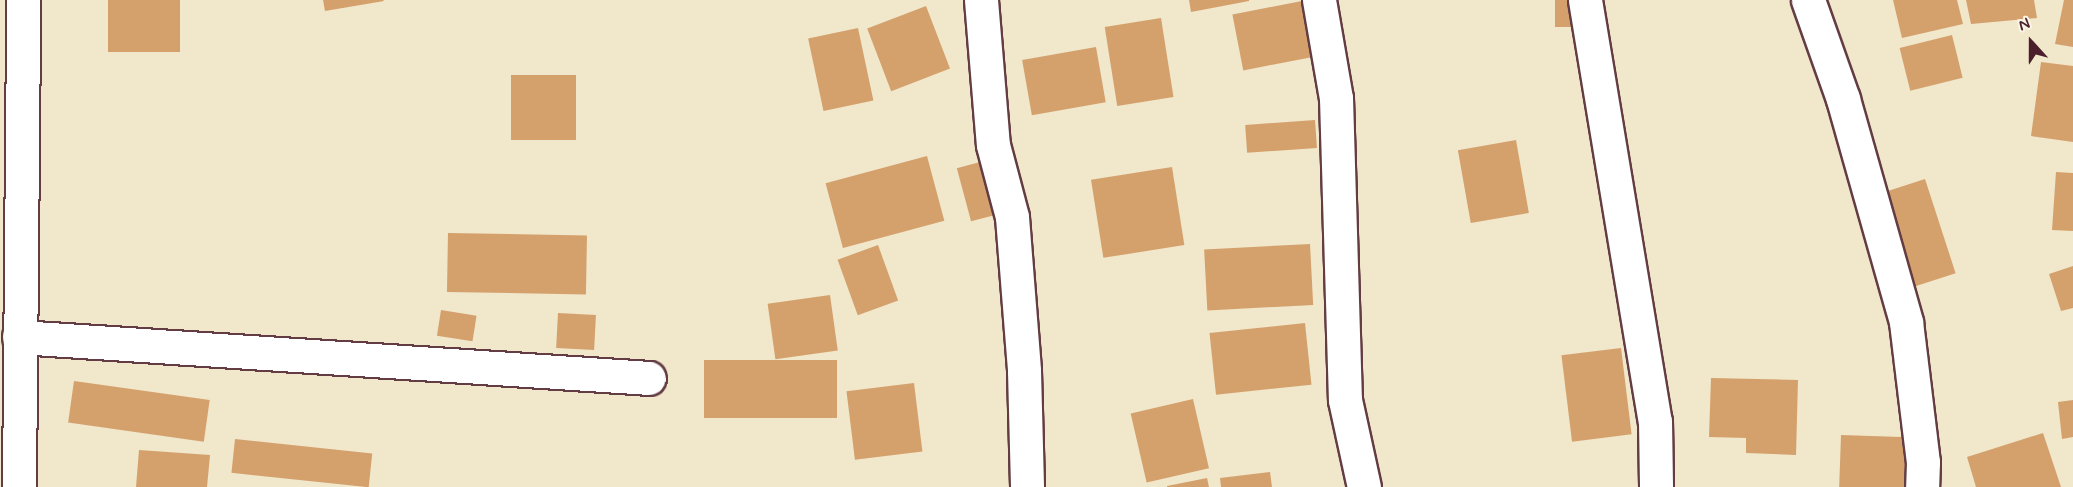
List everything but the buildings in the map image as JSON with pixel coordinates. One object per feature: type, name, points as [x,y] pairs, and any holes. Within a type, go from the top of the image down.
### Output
[{"type":"street","points":[[19,487],[23,0]]},
{"type":"street","points":[[981,0],[993,145],[1012,217],[1024,371],[1027,487]]},
{"type":"street","points":[[1319,0],[1336,98],[1346,400],[1364,487]]},
{"type":"street","points":[[1585,0],[1655,421],[1656,487]]},
{"type":"street","points":[[1808,0],[1843,99],[1906,322],[1923,462],[1922,487]]},
{"type":"street","points":[[19,337],[649,378]]}]
